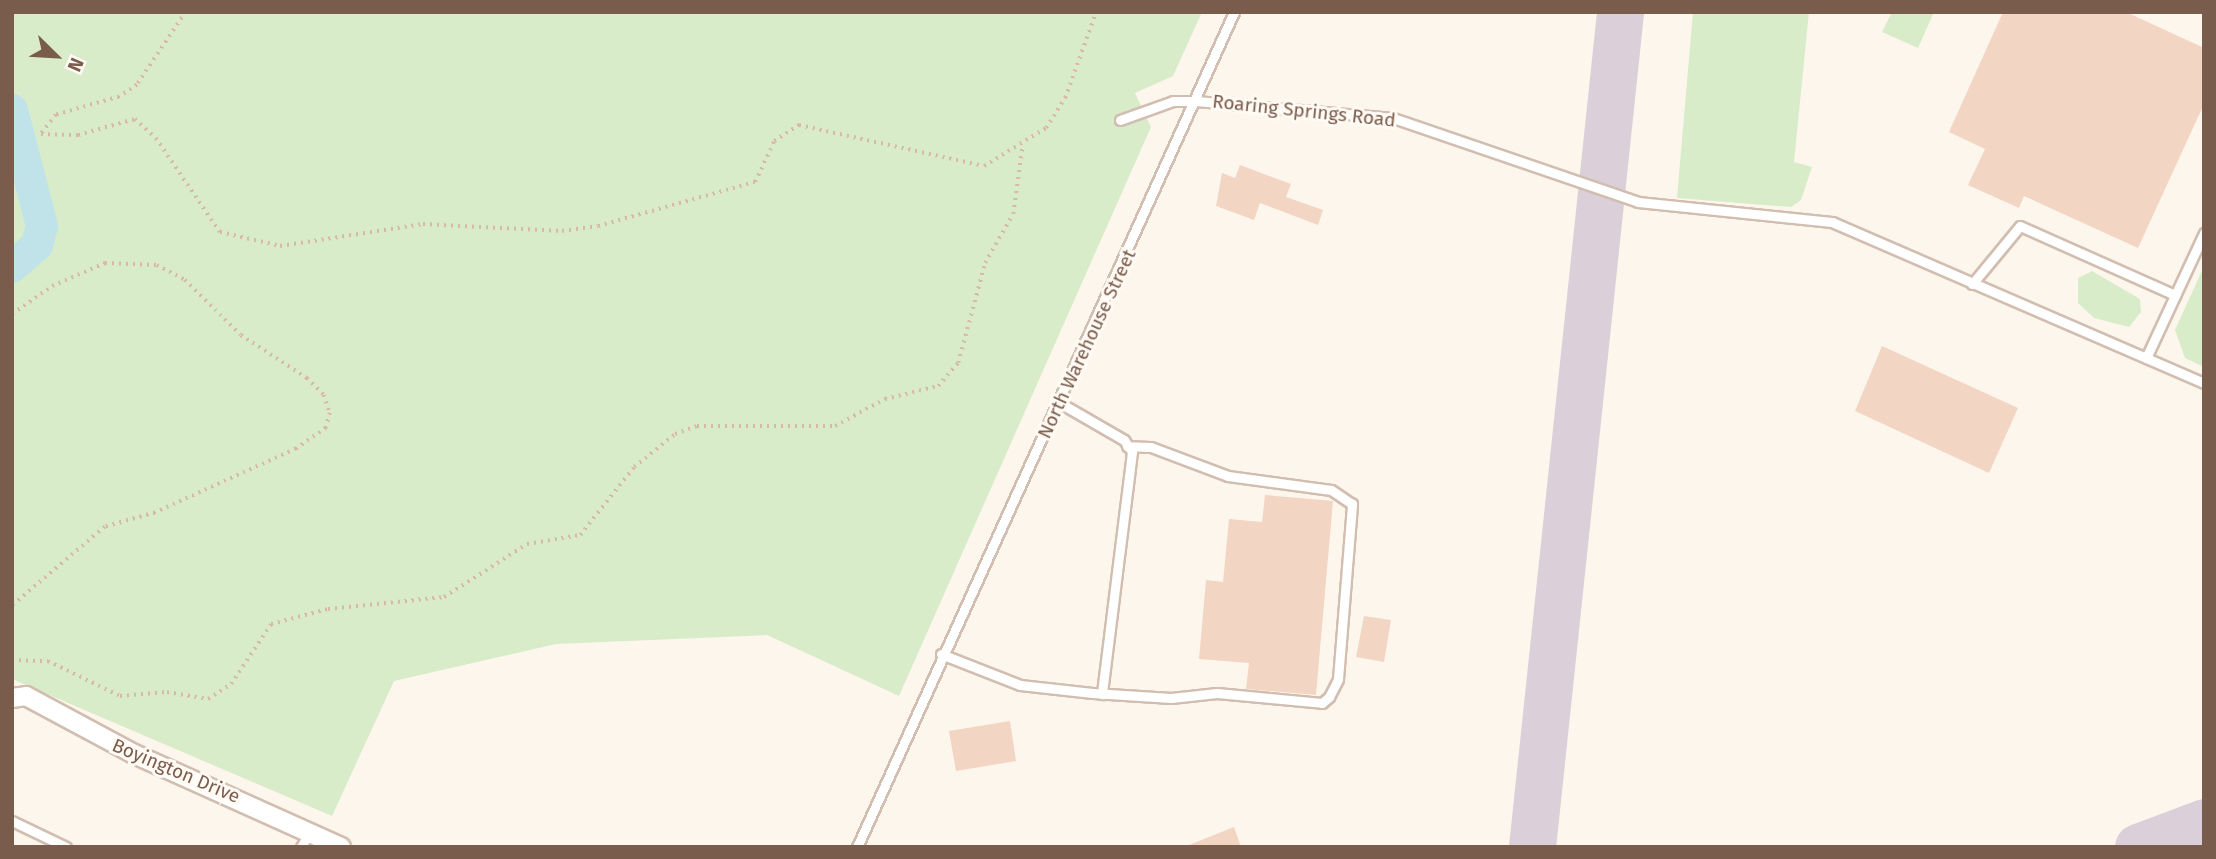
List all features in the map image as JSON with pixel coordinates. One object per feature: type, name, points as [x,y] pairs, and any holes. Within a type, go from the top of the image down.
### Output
[{"type":"street","name":"Boyington Drive","points":[[12,698],[26,696],[134,754],[306,839],[341,847]]},
{"type":"lane","name":"North Warehouse Street","points":[[857,847],[932,671],[1059,403],[1234,12]]},
{"type":"lane","name":"Roaring Springs Road","points":[[1120,120],[1173,101],[1393,118],[1638,202],[1832,222],[2204,383]]},
{"type":"lane","points":[[1972,284],[2020,226],[2175,295]]},
{"type":"lane","points":[[2146,358],[2204,233]]},
{"type":"lane","points":[[941,654],[1020,684],[1102,694],[1171,698],[1217,693],[1322,703],[1338,679],[1352,504],[1344,496],[1202,470],[1151,447],[1128,446],[1059,403]]},
{"type":"lane","points":[[1102,694],[1128,446]]},
{"type":"lane","points":[[12,821],[66,847]]},
{"type":"path","points":[[186,12],[137,85],[119,97],[55,115],[41,134],[78,135],[135,119],[173,160],[207,221],[239,242],[305,246],[423,224],[562,231],[598,226],[755,182],[774,141],[799,125],[962,165],[984,166],[1022,148],[1046,128],[1065,98],[1096,12]]},
{"type":"path","points":[[12,660],[48,661],[120,696],[167,692],[208,699],[231,684],[271,624],[328,609],[444,597],[527,544],[580,534],[634,467],[675,434],[697,426],[835,426],[885,399],[939,386],[958,363],[985,263],[1013,214],[1022,148]]},
{"type":"path","points":[[12,314],[52,286],[104,263],[157,265],[185,280],[241,335],[307,378],[324,395],[330,413],[326,428],[296,449],[155,513],[105,527],[12,606]]},
{"type":"green space","points":[[12,12],[1202,12],[1173,76],[1135,93],[1151,127],[899,696],[767,635],[556,644],[394,681],[332,816],[12,679]]},
{"type":"green space","points":[[1693,12],[1809,12],[1794,162],[1812,167],[1801,200],[1791,207],[1677,198]]},
{"type":"green space","points":[[1892,12],[1934,12],[1918,48],[1882,32]]},
{"type":"green space","points":[[2204,266],[2204,367],[2185,358],[2175,330]]},
{"type":"green space","points":[[2092,271],[2140,299],[2141,312],[2129,327],[2094,318],[2078,303],[2078,278]]},
{"type":"building","points":[[2003,12],[2126,12],[2204,48],[2204,104],[2138,248],[2024,196],[2019,208],[1968,185],[1985,149],[1949,132]]},
{"type":"building","points":[[1240,165],[1291,184],[1286,197],[1323,210],[1318,225],[1260,203],[1254,220],[1216,206],[1222,173],[1235,178]]},
{"type":"building","points":[[1882,346],[2018,408],[1989,473],[1855,411]]},
{"type":"building","points":[[1265,495],[1333,501],[1316,695],[1246,689],[1249,663],[1199,659],[1206,580],[1223,582],[1229,519],[1262,522]]},
{"type":"building","points":[[1364,616],[1391,620],[1384,662],[1356,657]]},
{"type":"building","points":[[1010,721],[1016,761],[956,771],[949,731]]},
{"type":"building","points":[[1234,827],[1241,847],[1184,847]]},
{"type":"waterway","points":[[12,110],[42,226],[37,245],[12,267]]},
{"type":"taxiway","points":[[1532,847],[1620,12]]},
{"type":"taxiway","points":[[2138,847],[2204,822]]}]
